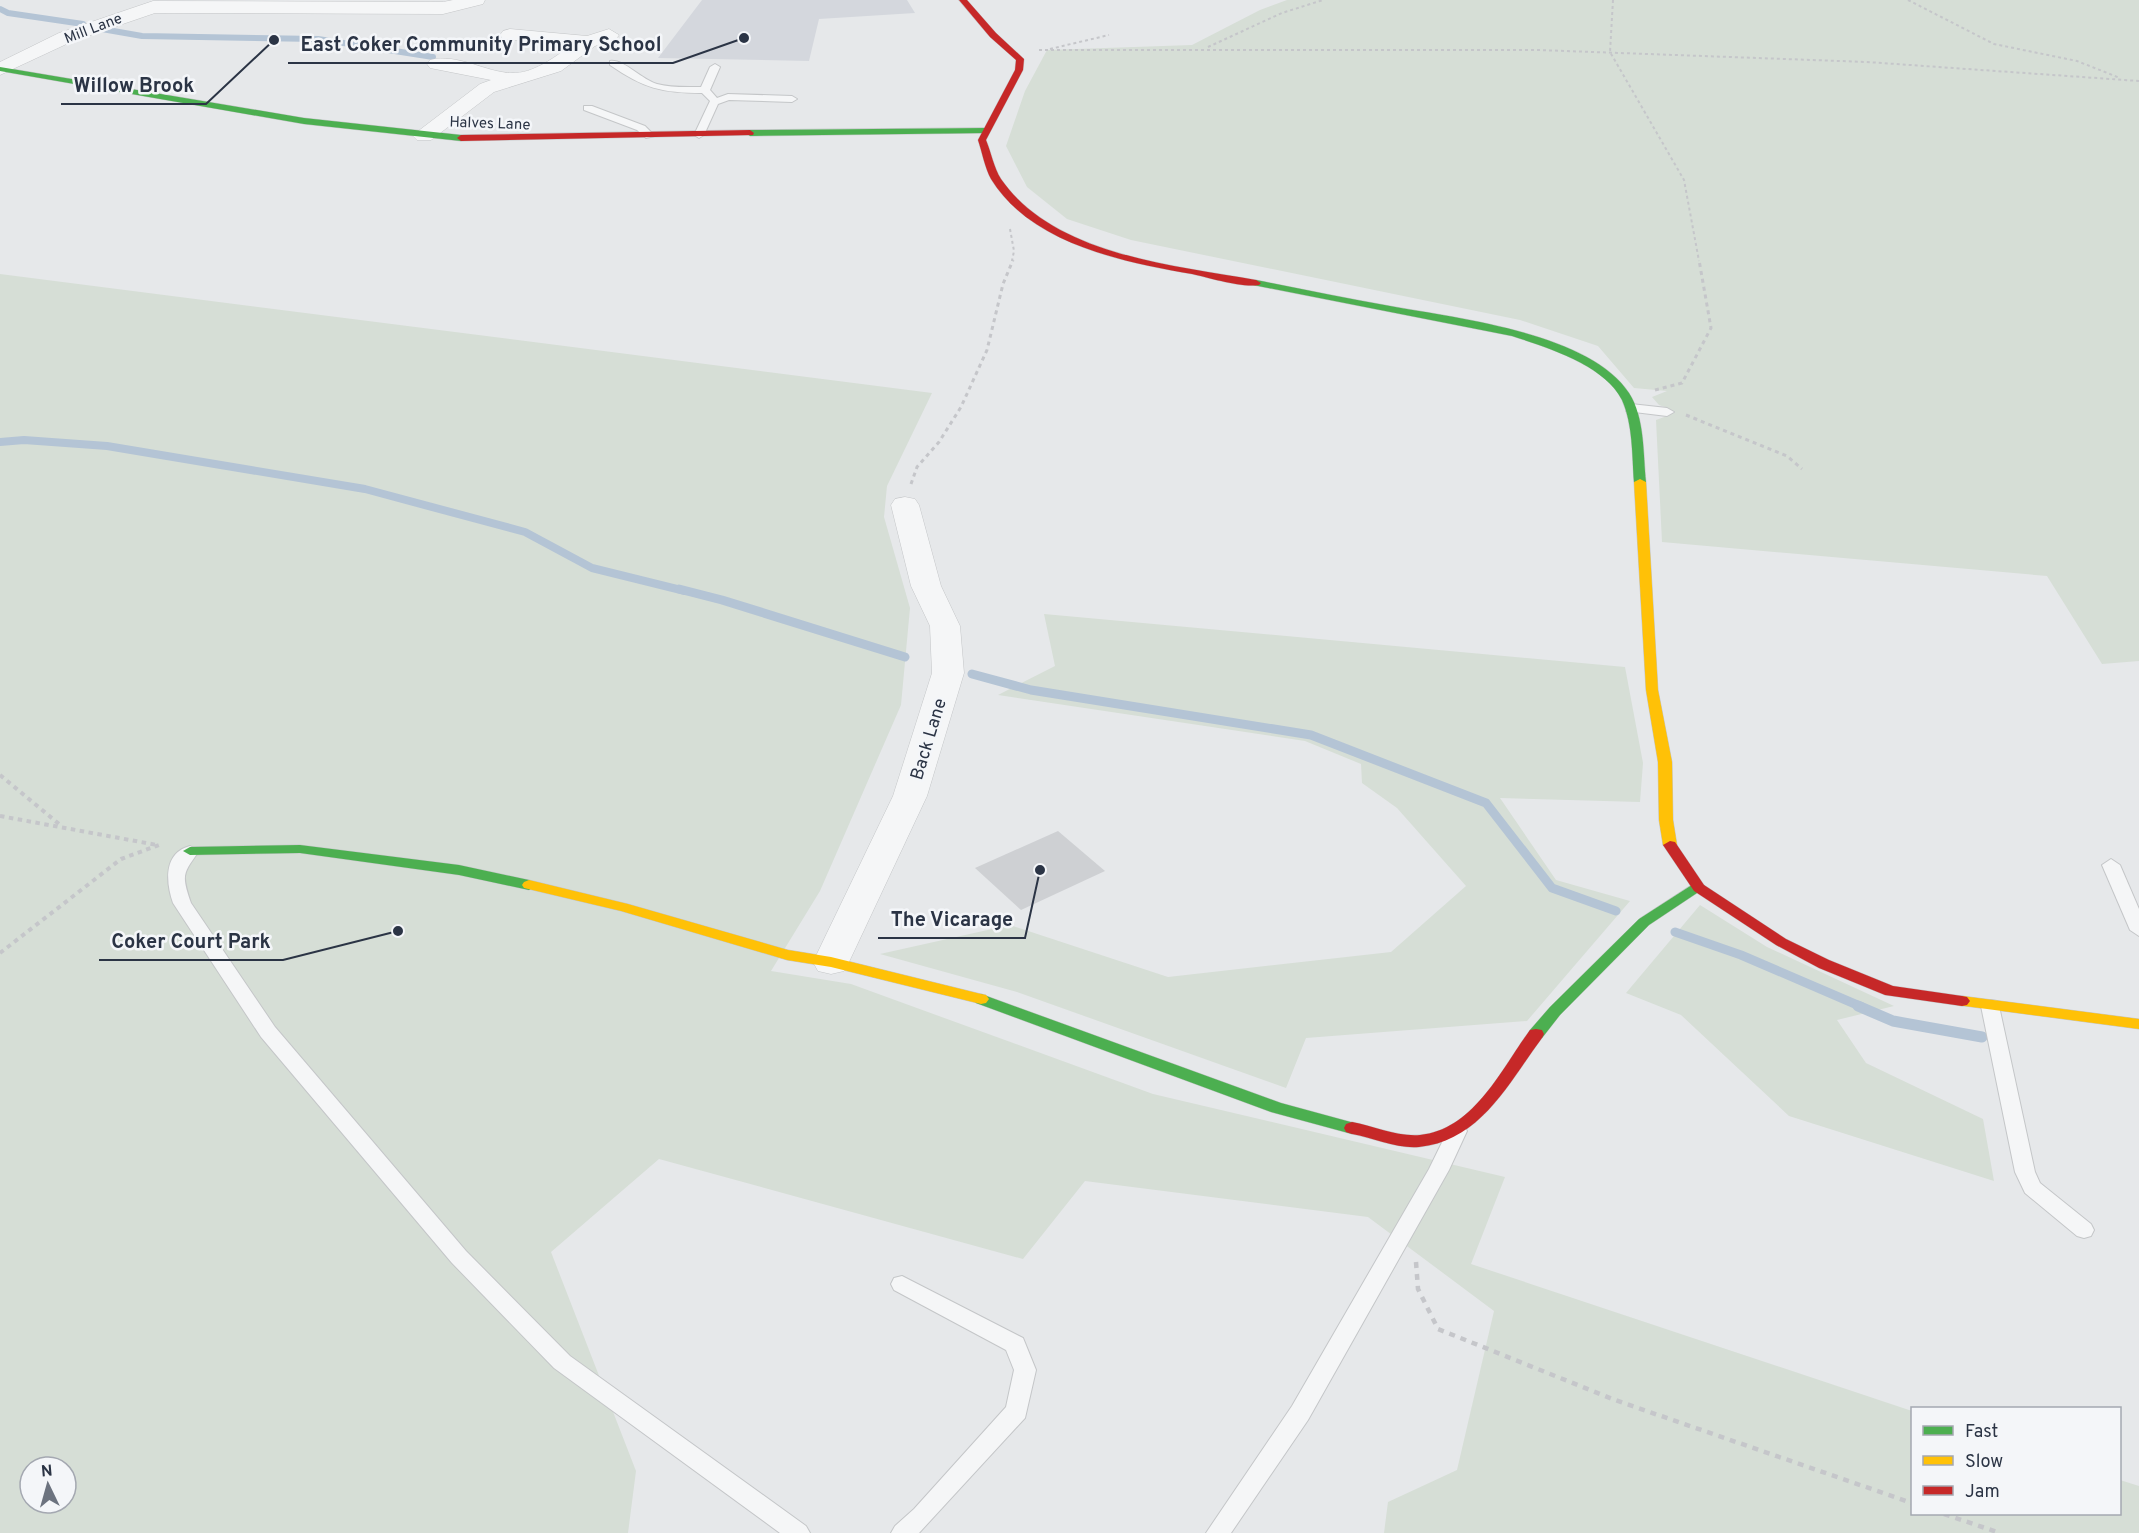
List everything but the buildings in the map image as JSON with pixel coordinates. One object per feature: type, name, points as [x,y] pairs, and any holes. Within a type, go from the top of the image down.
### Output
[{"type":"street","name":"Mill Lane","points":[[1,69],[66,37],[153,7],[443,8],[476,0]]},
{"type":"street","points":[[963,0],[993,35],[1020,59],[1019,70],[985,130],[982,140],[989,172],[1000,189],[1017,206],[1038,221],[1065,234],[1132,256],[1261,285],[1484,326],[1518,335],[1585,362],[1604,375],[1628,402],[1637,450],[1652,692],[1666,764],[1668,837],[1677,857],[1698,886],[1745,921],[1855,978],[1890,991],[2139,1024]]},
{"type":"street","points":[[510,35],[546,34],[588,42]]},
{"type":"street","points":[[424,136],[478,94],[554,67],[588,42],[609,34]]},
{"type":"street","points":[[437,64],[472,64],[513,80]]},
{"type":"street","name":"Halves Lane","points":[[1,69],[304,122],[424,136],[521,141],[650,136],[985,130]]},
{"type":"street","name":"Back Lane","points":[[831,962],[910,796],[948,673],[945,626],[926,586],[904,505]]},
{"type":"street","points":[[190,851],[300,849],[459,870],[623,908],[787,955],[831,962],[999,1003],[1277,1108],[1347,1127],[1419,1141],[1457,1131],[1483,1108],[1517,1057],[1555,1011],[1644,922],[1698,886]]},
{"type":"lane","points":[[613,63],[639,82],[653,88],[705,90]]},
{"type":"lane","points":[[705,90],[715,67]]},
{"type":"lane","points":[[705,90],[714,102]]},
{"type":"lane","points":[[699,135],[714,102],[728,98],[792,99]]},
{"type":"lane","points":[[588,108],[641,128],[650,136]]},
{"type":"lane","points":[[1628,402],[1667,412]]},
{"type":"lane","points":[[190,851],[176,868],[176,886],[182,903],[223,966],[268,1032],[459,1257],[562,1362],[798,1533]]},
{"type":"lane","points":[[2111,865],[2139,930]]},
{"type":"lane","points":[[1990,1006],[2025,1172],[2032,1188],[2084,1230]]},
{"type":"lane","points":[[1218,1533],[1299,1413],[1428,1189],[1457,1131]]},
{"type":"lane","points":[[902,1284],[1015,1344],[1025,1370],[1017,1411],[922,1516],[903,1533]]},
{"type":"path","points":[[1204,48],[1282,13],[1323,0]]},
{"type":"path","points":[[1613,0],[1610,52],[1684,180],[1711,328],[1682,383],[1628,402]]},
{"type":"path","points":[[1908,0],[1994,44],[2077,61],[2125,80]]},
{"type":"path","points":[[1047,50],[1109,35]]},
{"type":"path","points":[[1011,50],[1204,48],[1610,52],[1867,62],[2139,81]]},
{"type":"path","points":[[904,505],[917,467],[939,442],[961,407],[987,350],[1002,284],[1012,264],[1014,251],[1010,233],[1011,217],[1017,206]]},
{"type":"path","points":[[1667,412],[1694,417],[1741,435],[1787,456],[1802,469]]},
{"type":"path","points":[[0,775],[60,825]]},
{"type":"path","points":[[0,816],[60,825],[190,851]]},
{"type":"path","points":[[0,953],[121,859],[159,845]]},
{"type":"path","points":[[1415,1254],[1418,1289],[1438,1329],[1616,1400],[1911,1503]]},
{"type":"path","points":[[1947,1515],[2000,1533]]},
{"type":"shaded area","points":[[702,0],[907,0],[915,13],[819,19],[809,61],[658,58]]},
{"type":"shaded area","points":[[1287,0],[2139,0],[2139,661],[2102,664],[2047,576],[1662,542],[1656,420],[1667,416],[1668,408],[1659,405],[1652,397],[1667,391],[1634,388],[1598,346],[1520,320],[1131,240],[1067,219],[1027,187],[1006,146],[1025,91],[1047,50],[1192,45],[1260,10]]},
{"type":"shaded area","points":[[0,274],[932,393],[887,486],[884,517],[910,608],[901,705],[820,891],[771,971],[851,984],[1153,1094],[1505,1177],[1471,1264],[1911,1411],[1911,1515],[2121,1515],[2121,1480],[2139,1486],[2139,1533],[1384,1533],[1388,1502],[1457,1470],[1494,1311],[1368,1217],[1085,1181],[1023,1259],[659,1159],[551,1252],[636,1471],[628,1533],[0,1533]]},
{"type":"shaded area","points":[[1044,614],[1625,667],[1643,763],[1640,802],[1500,798],[1556,880],[1630,901],[1527,1021],[1306,1038],[1286,1088],[1017,992],[880,954],[1010,925],[1168,977],[1391,952],[1466,886],[1397,808],[1362,783],[1361,764],[1305,741],[998,695],[1055,666]]},
{"type":"shaded area","points":[[1700,905],[1767,947],[1894,1006],[1837,1020],[1866,1063],[1983,1119],[1994,1181],[1789,1116],[1681,1015],[1626,993]]},
{"type":"waterway","points":[[0,9],[8,13],[83,24]]},
{"type":"waterway","points":[[102,29],[142,36],[318,39],[433,57]]},
{"type":"waterway","points":[[0,442],[24,440],[107,446],[365,489],[525,532],[592,568],[685,591]]},
{"type":"waterway","points":[[679,589],[722,600],[905,657]]},
{"type":"waterway","points":[[972,674],[1031,690],[1311,735],[1486,803],[1552,888],[1616,911]]},
{"type":"waterway","points":[[1675,932],[1741,955],[1862,1007]]},
{"type":"waterway","points":[[1858,1006],[1893,1021],[1982,1037]]},
{"type":"traffic: fast","points":[[0,69],[304,121],[461,138]]},
{"type":"traffic: fast","points":[[750,133],[985,131]]},
{"type":"traffic: fast","points":[[1256,283],[1482,326],[1516,334],[1578,358],[1604,374],[1623,393],[1628,402],[1636,436],[1640,482]]},
{"type":"traffic: fast","points":[[190,851],[300,849],[459,870],[529,885]]},
{"type":"traffic: fast","points":[[1536,1034],[1555,1011],[1644,922],[1698,886]]},
{"type":"traffic: fast","points":[[981,999],[1277,1108],[1352,1128]]},
{"type":"traffic: slow","points":[[1640,482],[1652,690],[1665,762],[1666,820],[1670,845]]},
{"type":"traffic: slow","points":[[529,885],[623,907],[787,955],[831,962],[981,999]]},
{"type":"traffic: slow","points":[[1962,1001],[2139,1024]]},
{"type":"traffic: jam","points":[[963,0],[993,35],[1020,59],[1019,70],[982,140],[995,178],[1019,207],[1053,230],[1092,247],[1178,269],[1256,283]]},
{"type":"traffic: jam","points":[[461,138],[750,133]]},
{"type":"traffic: jam","points":[[1670,845],[1699,888],[1781,942],[1824,964],[1890,991],[1962,1001]]},
{"type":"traffic: jam","points":[[1352,1128],[1420,1141],[1441,1136],[1459,1127],[1488,1101],[1536,1034]]},
{"type":"place","name":"East Coker Community Primary School","points":[[744,38]]},
{"type":"place","name":"Willow Brook","points":[[274,40]]},
{"type":"place","name":"The Vicarage","points":[[1040,870]]},
{"type":"place","name":"Coker Court Park","points":[[398,931]]}]
